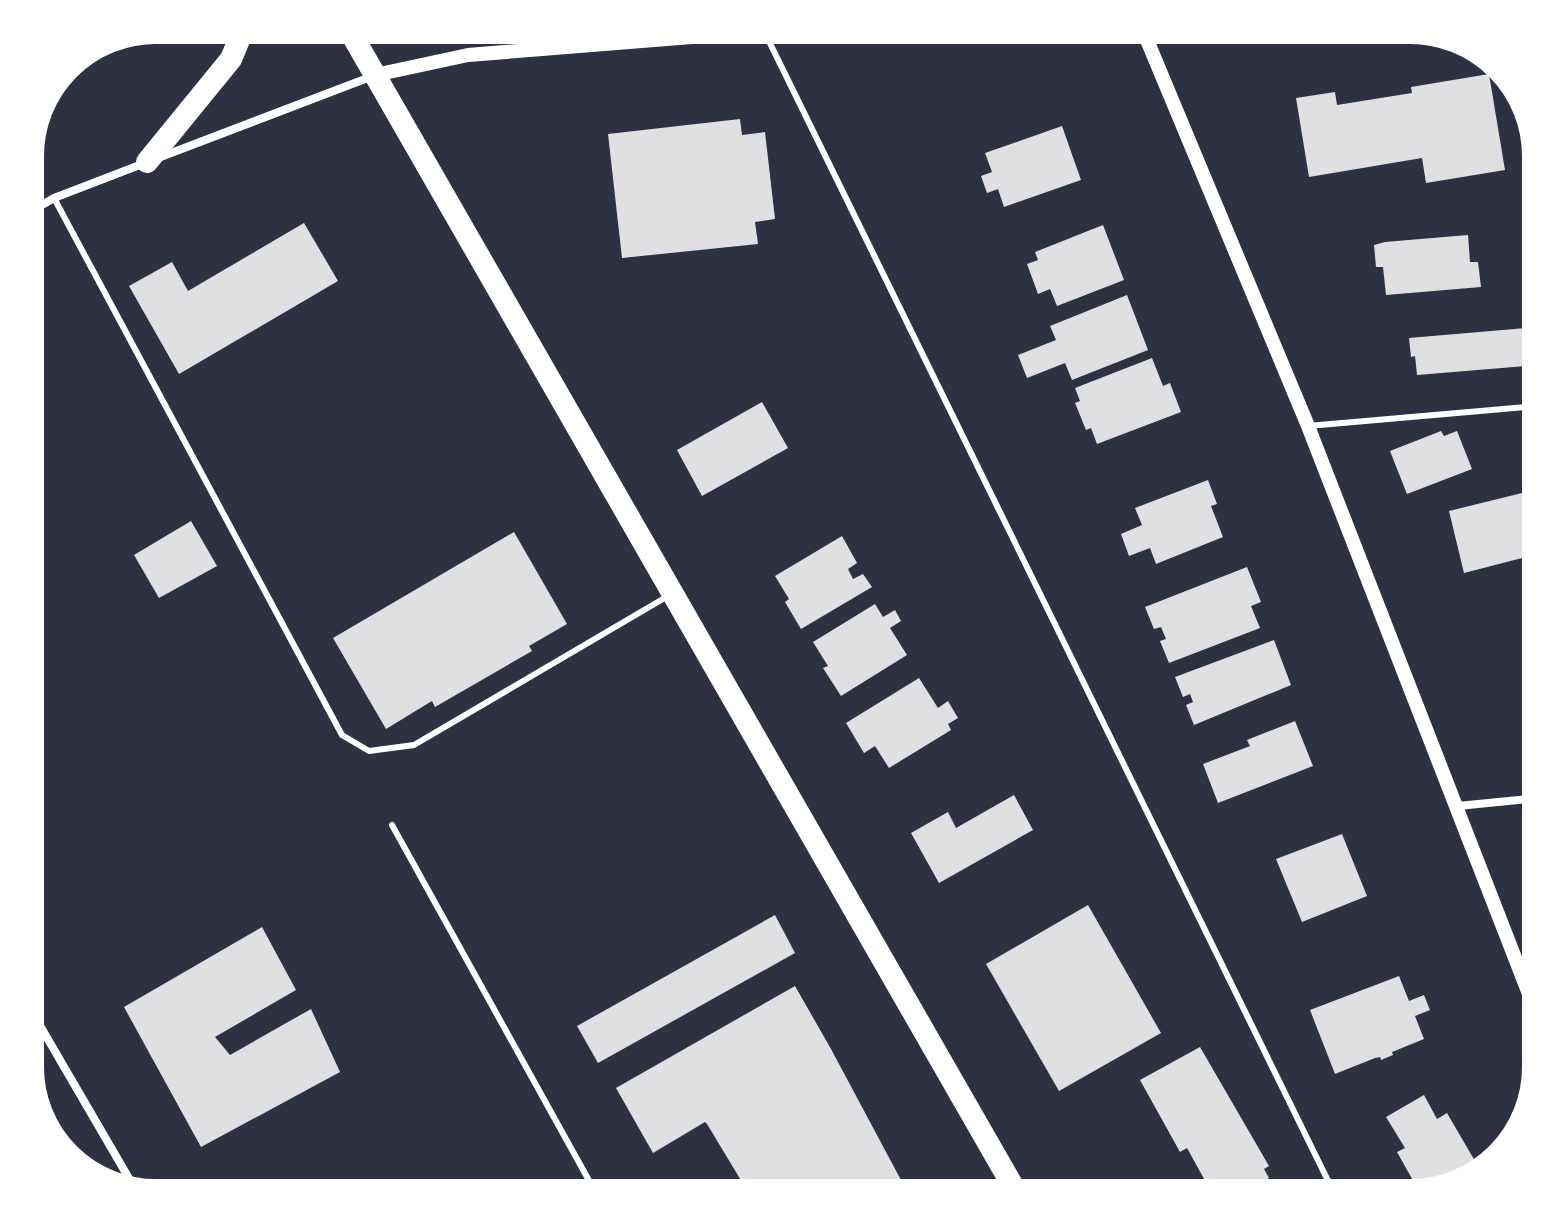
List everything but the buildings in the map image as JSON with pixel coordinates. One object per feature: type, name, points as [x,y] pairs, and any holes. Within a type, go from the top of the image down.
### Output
[{"type":"highway","points":[[147,162],[231,59],[238,42]]},
{"type":"highway","points":[[356,42],[1010,1181]]},
{"type":"street","points":[[42,205],[375,75],[468,55],[622,42]]},
{"type":"street","points":[[1148,42],[1308,426],[1524,980]]},
{"type":"street","points":[[1458,806],[1524,799]]},
{"type":"street","points":[[42,1029],[128,1178]]},
{"type":"lane","points":[[770,42],[1328,1181]]},
{"type":"lane","points":[[54,198],[342,735],[369,751],[414,745],[673,593]]},
{"type":"lane","points":[[1308,426],[1524,407]]},
{"type":"lane","points":[[392,825],[589,1181]]}]
